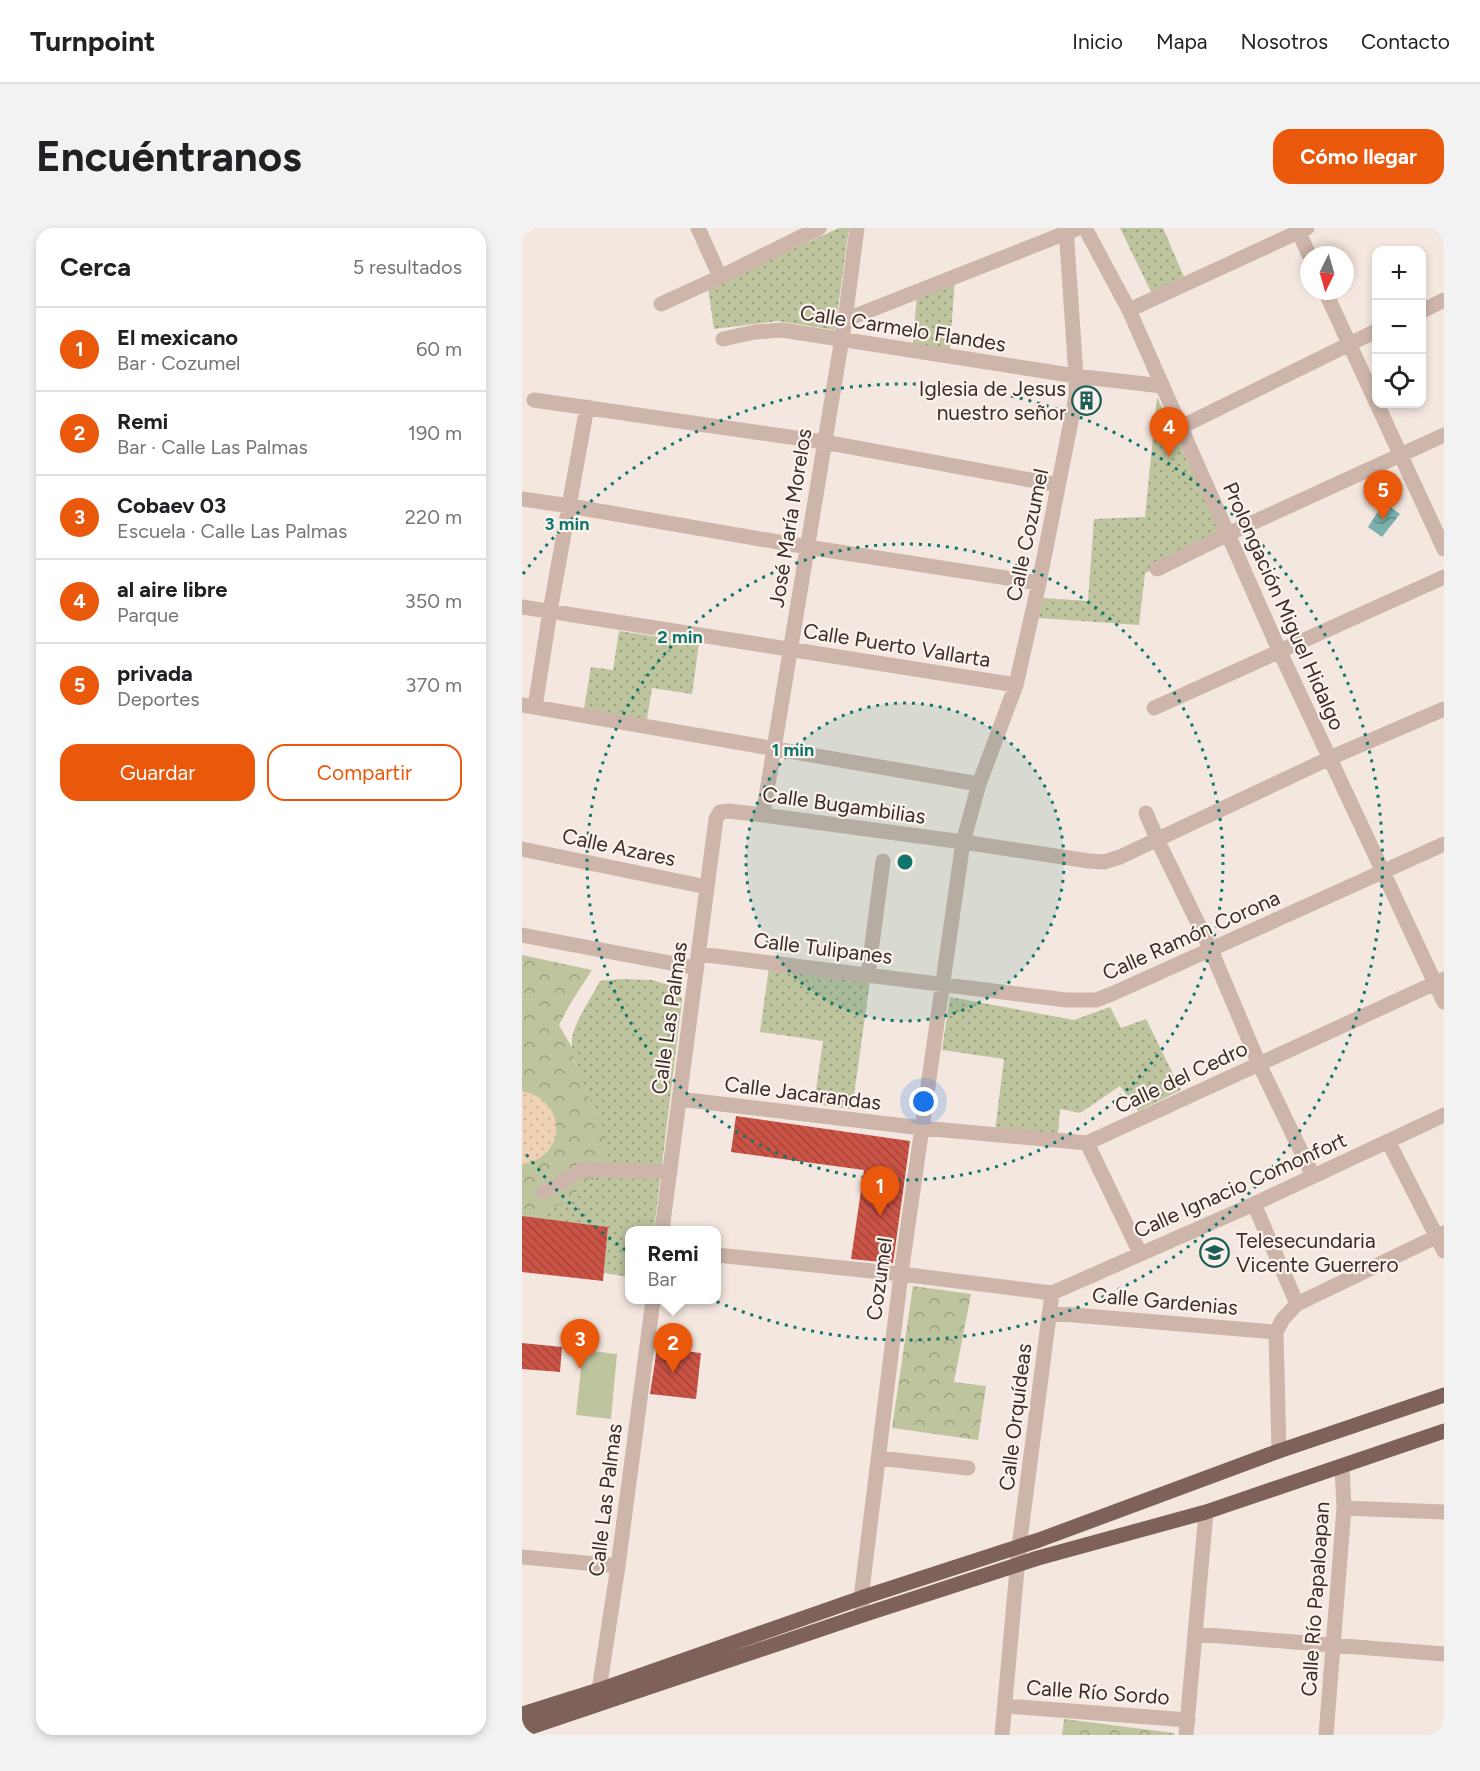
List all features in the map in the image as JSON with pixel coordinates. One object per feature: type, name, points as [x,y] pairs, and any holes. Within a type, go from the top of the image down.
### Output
[{"type":"main road","points":[[522,1730],[598,1697],[861,1598],[1019,1547],[1279,1451],[1444,1395]]},
{"type":"main road","points":[[522,1714],[598,1697],[1038,1558],[1206,1512],[1444,1431]]},
{"type":"street","points":[[698,228],[720,277]]},
{"type":"street","points":[[661,304],[819,228]]},
{"type":"street","name":"José María Morelos","points":[[763,815],[845,320],[857,228]]},
{"type":"street","name":"Prolongación Miguel Hidalgo","points":[[1085,228],[1129,310],[1279,650],[1384,872],[1439,981],[1444,1002]]},
{"type":"street","points":[[845,320],[1071,229]]},
{"type":"street","name":"Calle Cozumel","points":[[963,842],[979,784],[1016,685],[1076,396],[1071,229]]},
{"type":"street","points":[[1129,310],[1301,229],[1306,246]]},
{"type":"street","points":[[1329,300],[1372,392]]},
{"type":"street","points":[[1426,308],[1444,300]]},
{"type":"street","name":"Calle Carmelo Flandes","points":[[723,339],[756,332],[782,330],[1076,376],[1162,386]]},
{"type":"street","points":[[1181,427],[1372,333]]},
{"type":"street","points":[[534,399],[824,442],[1058,485]]},
{"type":"street","points":[[587,407],[550,611],[528,706],[979,784]]},
{"type":"street","points":[[1379,408],[1444,549]]},
{"type":"street","points":[[1157,569],[1444,435]]},
{"type":"street","points":[[522,499],[1039,583]]},
{"type":"street","points":[[1154,708],[1444,577]]},
{"type":"street","name":"Calle Puerto Vallarta","points":[[522,607],[1016,685]]},
{"type":"street","name":"Calle Bugambilias","points":[[720,812],[763,815],[1104,862],[1120,857],[1330,759],[1444,709]]},
{"type":"street","name":"Calle Las Palmas","points":[[663,1226],[716,819],[720,812]]},
{"type":"street","points":[[1146,813],[1211,950],[1259,1064],[1313,1176]]},
{"type":"street","name":"Cozumel","points":[[863,1615],[861,1598],[901,1274],[963,842]]},
{"type":"street","name":"Calle Ramón Corona","points":[[942,984],[1066,1000],[1096,1000],[1444,844]]},
{"type":"street","name":"Calle Azares","points":[[522,849],[707,887]]},
{"type":"street","points":[[868,975],[883,861]]},
{"type":"street","name":"Calle Tulipanes","points":[[522,935],[698,961],[868,975],[942,984]]},
{"type":"street","name":"Calle del Cedro","points":[[922,1128],[1088,1143],[1439,981]]},
{"type":"street","name":"Calle Jacarandas","points":[[679,1099],[922,1128]]},
{"type":"street","name":"Calle Ignacio Comonfort","points":[[1052,1293],[1254,1204],[1444,1115]]},
{"type":"street","points":[[1388,1141],[1440,1235],[1444,1251]]},
{"type":"street","points":[[1088,1143],[1140,1254]]},
{"type":"street","points":[[543,1192],[581,1170],[670,1172]]},
{"type":"street","points":[[1254,1204],[1297,1304]]},
{"type":"street","points":[[1279,1451],[1276,1332],[1283,1319],[1297,1304],[1440,1235]]},
{"type":"street","points":[[721,1254],[1052,1293]]},
{"type":"street","name":"Calle Orquídeas","points":[[1002,1735],[1019,1547],[1052,1293]]},
{"type":"street","name":"Calle Las Palmas","points":[[598,1697],[618,1566],[651,1304]]},
{"type":"street","name":"Calle Gardenias","points":[[1050,1313],[1276,1332]]},
{"type":"street","points":[[878,1458],[968,1468]]},
{"type":"street","name":"Calle Río Papaloapan","points":[[1326,1735],[1344,1508],[1342,1466]]},
{"type":"street","points":[[1344,1508],[1444,1512]]},
{"type":"street","points":[[1187,1728],[1206,1512]]},
{"type":"street","points":[[522,1557],[618,1566]]},
{"type":"street","points":[[1195,1634],[1444,1654]]},
{"type":"street","name":"Calle Río Sordo","points":[[1006,1706],[1187,1728]]},
{"type":"green space","points":[[839,228],[849,228],[835,330],[778,321],[714,329],[708,287]]},
{"type":"green space","points":[[1120,228],[1163,228],[1187,284],[1154,298]]},
{"type":"green space","points":[[955,279],[949,359],[912,354],[917,294]]},
{"type":"green space","points":[[1157,397],[1225,540],[1145,573],[1139,625],[1039,618],[1043,598],[1088,601],[1094,519],[1145,517]]},
{"type":"green space","points":[[619,631],[699,643],[692,694],[652,688],[646,725],[583,715],[591,667],[613,670]]},
{"type":"green space","points":[[522,955],[592,970],[559,1025],[573,1049],[574,1061],[607,1140],[603,1173],[539,1219],[522,1217]]},
{"type":"green space","points":[[769,967],[870,981],[852,1109],[814,1104],[823,1041],[760,1032]]},
{"type":"green space","points":[[652,980],[678,988],[682,1000],[654,1226],[625,1226],[625,1276],[604,1273],[608,1227],[539,1219],[603,1173],[597,1120],[572,1049],[573,1032],[600,981]]},
{"type":"green space","points":[[950,997],[1074,1020],[1110,1007],[1121,1028],[1146,1019],[1181,1090],[1138,1111],[1120,1086],[1080,1113],[1060,1109],[1057,1144],[994,1139],[1004,1059],[942,1050]]},
{"type":"green space","points":[[913,1286],[971,1294],[954,1382],[986,1386],[978,1440],[892,1428]]},
{"type":"green space","points":[[583,1350],[617,1354],[611,1419],[576,1415]]},
{"type":"green space","points":[[1064,1719],[1174,1733],[1174,1735],[1062,1735]]},
{"type":"sand","points":[[522,1091],[537,1096],[547,1105],[554,1116],[556,1128],[554,1140],[548,1151],[537,1159],[522,1164]]},
{"type":"water","points":[[1384,502],[1400,514],[1382,537],[1368,527]]},
{"type":"building","name":"Iglesia de Jesus nuestro señor","points":[[1086,387],[1095,388],[1090,415],[1083,413]]},
{"type":"building","points":[[736,1116],[910,1141],[893,1263],[851,1259],[864,1170],[731,1152]]},
{"type":"building","points":[[522,1216],[608,1227],[603,1281],[522,1272]]},
{"type":"building","points":[[522,1343],[562,1347],[560,1372],[522,1369]]},
{"type":"building","points":[[657,1348],[701,1353],[696,1399],[650,1394]]},
{"type":"place","name":"Iglesia de Jesus nuestro señor","points":[[1087,400]]},
{"type":"place","name":"al aire libre","points":[[1169,457]]},
{"type":"place","name":"privada","points":[[1383,520]]},
{"type":"place","name":"El mexicano","points":[[880,1216]]},
{"type":"place","name":"Telesecundaria Vicente Guerrero","points":[[1215,1252]]},
{"type":"place","name":"Cobaev 03","points":[[580,1369]]},
{"type":"place","name":"Remi","points":[[673,1373]]}]
